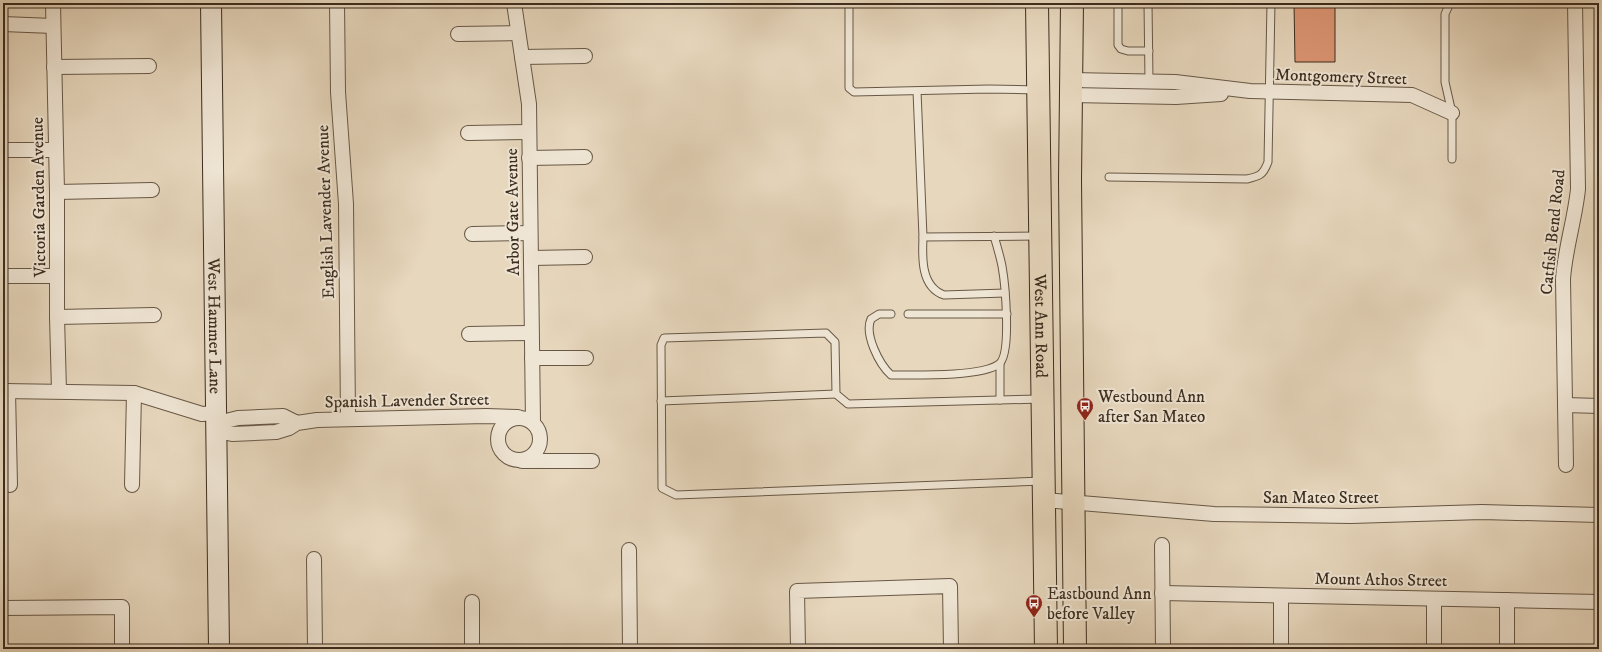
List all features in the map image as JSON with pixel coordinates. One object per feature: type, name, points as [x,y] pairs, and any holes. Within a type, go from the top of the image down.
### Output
[{"type":"main road","name":"West Ann Road","points":[[1038,3],[1046,649]]},
{"type":"main road","points":[[1041,3],[1051,56],[1071,87]]},
{"type":"main road","name":"West Ann Road","points":[[1072,3],[1070,180],[1075,649]]},
{"type":"main road","points":[[1039,90],[1056,110],[1070,180]]},
{"type":"street","name":"Victoria Garden Avenue","points":[[53,3],[59,391]]},
{"type":"street","name":"West Hammer Lane","points":[[211,3],[219,649]]},
{"type":"street","name":"English Lavender Avenue","points":[[337,3],[339,100],[346,204],[348,419]]},
{"type":"street","name":"Arbor Gate Avenue","points":[[514,3],[529,104],[533,422]]},
{"type":"street","name":"Catfish Bend Road","points":[[1566,465],[1563,279],[1564,261],[1576,206],[1578,189],[1575,3]]},
{"type":"street","points":[[3,24],[53,26]]},
{"type":"street","points":[[458,34],[518,33]]},
{"type":"street","points":[[522,58],[585,56]]},
{"type":"street","points":[[54,67],[150,66]]},
{"type":"street","name":"Montgomery Street","points":[[1071,87],[1149,81],[1175,82],[1250,91],[1412,96],[1452,113]]},
{"type":"street","name":"Montgomery Street","points":[[1071,87],[1176,97],[1250,91]]},
{"type":"street","points":[[468,133],[529,132]]},
{"type":"street","points":[[3,150],[55,150]]},
{"type":"street","points":[[529,158],[585,157]]},
{"type":"street","points":[[57,192],[152,190]]},
{"type":"street","points":[[472,234],[530,233]]},
{"type":"street","points":[[531,258],[585,258]]},
{"type":"street","points":[[3,276],[57,276]]},
{"type":"street","points":[[57,317],[154,315]]},
{"type":"street","points":[[469,334],[532,333]]},
{"type":"street","points":[[532,358],[586,358]]},
{"type":"street","points":[[10,485],[6,391],[134,393],[217,420]]},
{"type":"street","points":[[132,485],[134,393]]},
{"type":"street","points":[[1565,405],[1599,406]]},
{"type":"street","name":"Spanish Lavender Street","points":[[217,420],[226,421],[238,418],[283,416],[297,423],[348,419],[486,416],[518,417]]},
{"type":"street","points":[[520,460],[527,459],[538,449],[540,435],[538,428],[533,422],[518,417],[504,423],[498,436],[498,443],[501,450],[512,460],[592,461]]},
{"type":"street","name":"San Mateo Street","points":[[1043,491],[1073,503],[1214,514],[1350,516],[1482,512],[1599,515]]},
{"type":"street","points":[[1162,545],[1163,649]]},
{"type":"street","points":[[629,550],[630,649]]},
{"type":"street","points":[[314,559],[315,649]]},
{"type":"street","points":[[798,649],[797,592],[950,586],[951,649]]},
{"type":"street","name":"Mount Athos Street","points":[[1162,593],[1599,602]]},
{"type":"street","points":[[1281,596],[1281,649]]},
{"type":"street","points":[[1434,598],[1434,649]]},
{"type":"street","points":[[1507,600],[1507,649]]},
{"type":"street","points":[[472,602],[472,649]]},
{"type":"street","points":[[3,608],[122,607],[122,649]]},
{"type":"lane","points":[[1118,3],[1118,45],[1121,49],[1128,51],[1149,51]]},
{"type":"lane","points":[[1148,3],[1149,81]]},
{"type":"lane","points":[[1109,177],[1247,179],[1258,177],[1264,171],[1268,162],[1271,3]]},
{"type":"lane","points":[[1450,3],[1444,14],[1446,82],[1452,113],[1452,159]]},
{"type":"lane","points":[[849,5],[849,88],[854,92],[990,89],[1039,90]]},
{"type":"lane","points":[[917,90],[923,264],[929,283],[936,292],[944,295],[1005,293]]},
{"type":"lane","points":[[994,236],[1002,266],[1006,314],[1005,356],[1000,364],[1000,400]]},
{"type":"lane","points":[[923,237],[1041,236]]},
{"type":"lane","points":[[891,314],[879,314],[872,319],[868,330],[883,368],[891,375],[960,374],[989,369],[1000,364]]},
{"type":"lane","points":[[908,314],[1006,314]]},
{"type":"lane","points":[[836,394],[834,342],[826,333],[664,338],[661,344],[662,488],[676,495],[1043,491]]},
{"type":"lane","points":[[661,401],[836,394],[848,404],[1042,399]]},
{"type":"building","points":[[1294,3],[1335,3],[1335,62],[1295,62]]},
{"type":"place","name":"Westbound Ann after San Mateo","points":[[1085,421]]},
{"type":"place","name":"Eastbound Ann before Valley","points":[[1034,618]]}]
